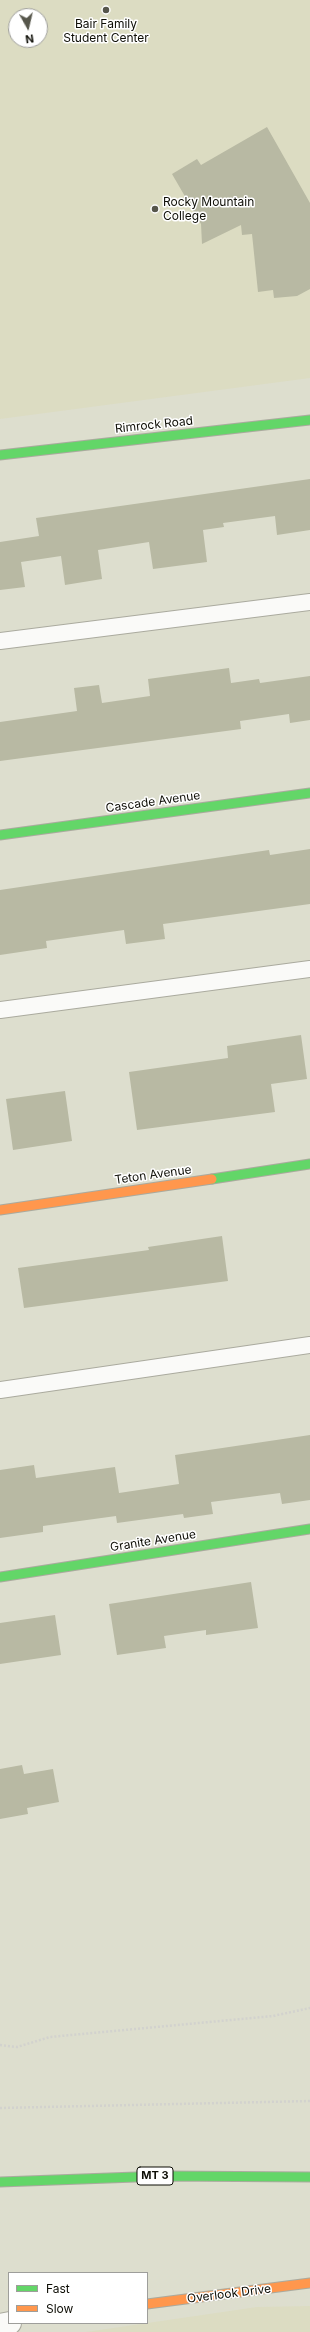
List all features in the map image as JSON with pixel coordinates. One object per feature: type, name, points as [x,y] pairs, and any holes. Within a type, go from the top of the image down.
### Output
[{"type":"main road","name":"Rimrock Road","points":[[0,454],[310,420]]},
{"type":"main road","name":"Cascade Avenue","points":[[0,835],[310,793]]},
{"type":"main road","name":"Teton Avenue","points":[[0,1210],[310,1164]]},
{"type":"main road","name":"Granite Avenue","points":[[0,1577],[310,1529]]},
{"type":"main road","name":"MT 3","points":[[0,2182],[163,2176],[310,2178]]},
{"type":"main road","name":"Overlook Drive","points":[[148,2304],[310,2283]]},
{"type":"lane","points":[[0,641],[310,602]]},
{"type":"lane","points":[[0,1010],[310,969]]},
{"type":"lane","points":[[0,1390],[310,1345]]},
{"type":"path","points":[[0,2045],[17,2047],[50,2037],[273,2016],[310,2008]]},
{"type":"path","points":[[0,2108],[310,2101]]},
{"type":"shaded area","name":"Rocky Mountain College","points":[[0,0],[310,0],[310,378],[0,419]]},
{"type":"shaded area","points":[[310,2306],[310,2332],[86,2332],[148,2324],[257,2307]]},
{"type":"building","points":[[267,127],[310,203],[310,289],[297,296],[274,298],[273,290],[258,292],[252,234],[242,235],[241,225],[202,244],[201,224],[172,174],[197,159],[201,165]]},
{"type":"building","points":[[310,479],[310,530],[277,535],[275,516],[223,523],[224,527],[203,530],[207,562],[153,569],[149,542],[98,550],[102,579],[65,585],[61,556],[21,562],[25,587],[0,590],[0,542],[39,536],[36,518]]},
{"type":"building","points":[[229,668],[231,683],[259,679],[260,683],[310,676],[310,720],[290,723],[289,714],[240,721],[241,729],[0,761],[0,722],[77,711],[74,688],[99,685],[102,703],[150,696],[148,679]]},
{"type":"building","points":[[310,849],[310,904],[163,924],[165,939],[126,944],[124,930],[46,941],[47,948],[0,955],[0,890],[269,850],[270,855]]},
{"type":"building","points":[[301,1035],[307,1079],[271,1084],[275,1112],[137,1130],[129,1072],[228,1058],[227,1046]]},
{"type":"building","points":[[65,1091],[72,1141],[13,1150],[6,1099]]},
{"type":"building","points":[[222,1236],[228,1281],[24,1308],[18,1268],[149,1250],[148,1247]]},
{"type":"building","points":[[310,1435],[310,1500],[282,1504],[280,1493],[211,1502],[213,1514],[184,1518],[183,1514],[117,1523],[116,1516],[43,1526],[43,1532],[0,1538],[0,1470],[34,1465],[36,1478],[115,1467],[119,1493],[179,1484],[175,1455]]},
{"type":"building","points":[[251,1582],[258,1628],[206,1635],[206,1630],[164,1636],[166,1648],[117,1655],[109,1604]]},
{"type":"building","points":[[55,1615],[61,1655],[0,1664],[0,1623]]},
{"type":"building","points":[[22,1765],[24,1774],[53,1769],[59,1802],[27,1808],[28,1814],[0,1819],[0,1769]]},
{"type":"traffic: fast","points":[[0,455],[310,420]]},
{"type":"traffic: fast","points":[[0,835],[310,793]]},
{"type":"traffic: fast","points":[[212,1179],[310,1164]]},
{"type":"traffic: fast","points":[[0,1577],[310,1529]]},
{"type":"traffic: fast","points":[[0,2182],[163,2176],[310,2177]]},
{"type":"traffic: slow","points":[[0,1210],[212,1179]]},
{"type":"traffic: slow","points":[[148,2304],[310,2283]]},
{"type":"place","name":"Bair Family Student Center","points":[[106,10]]},
{"type":"place","name":"Rocky Mountain College","points":[[155,209]]}]
